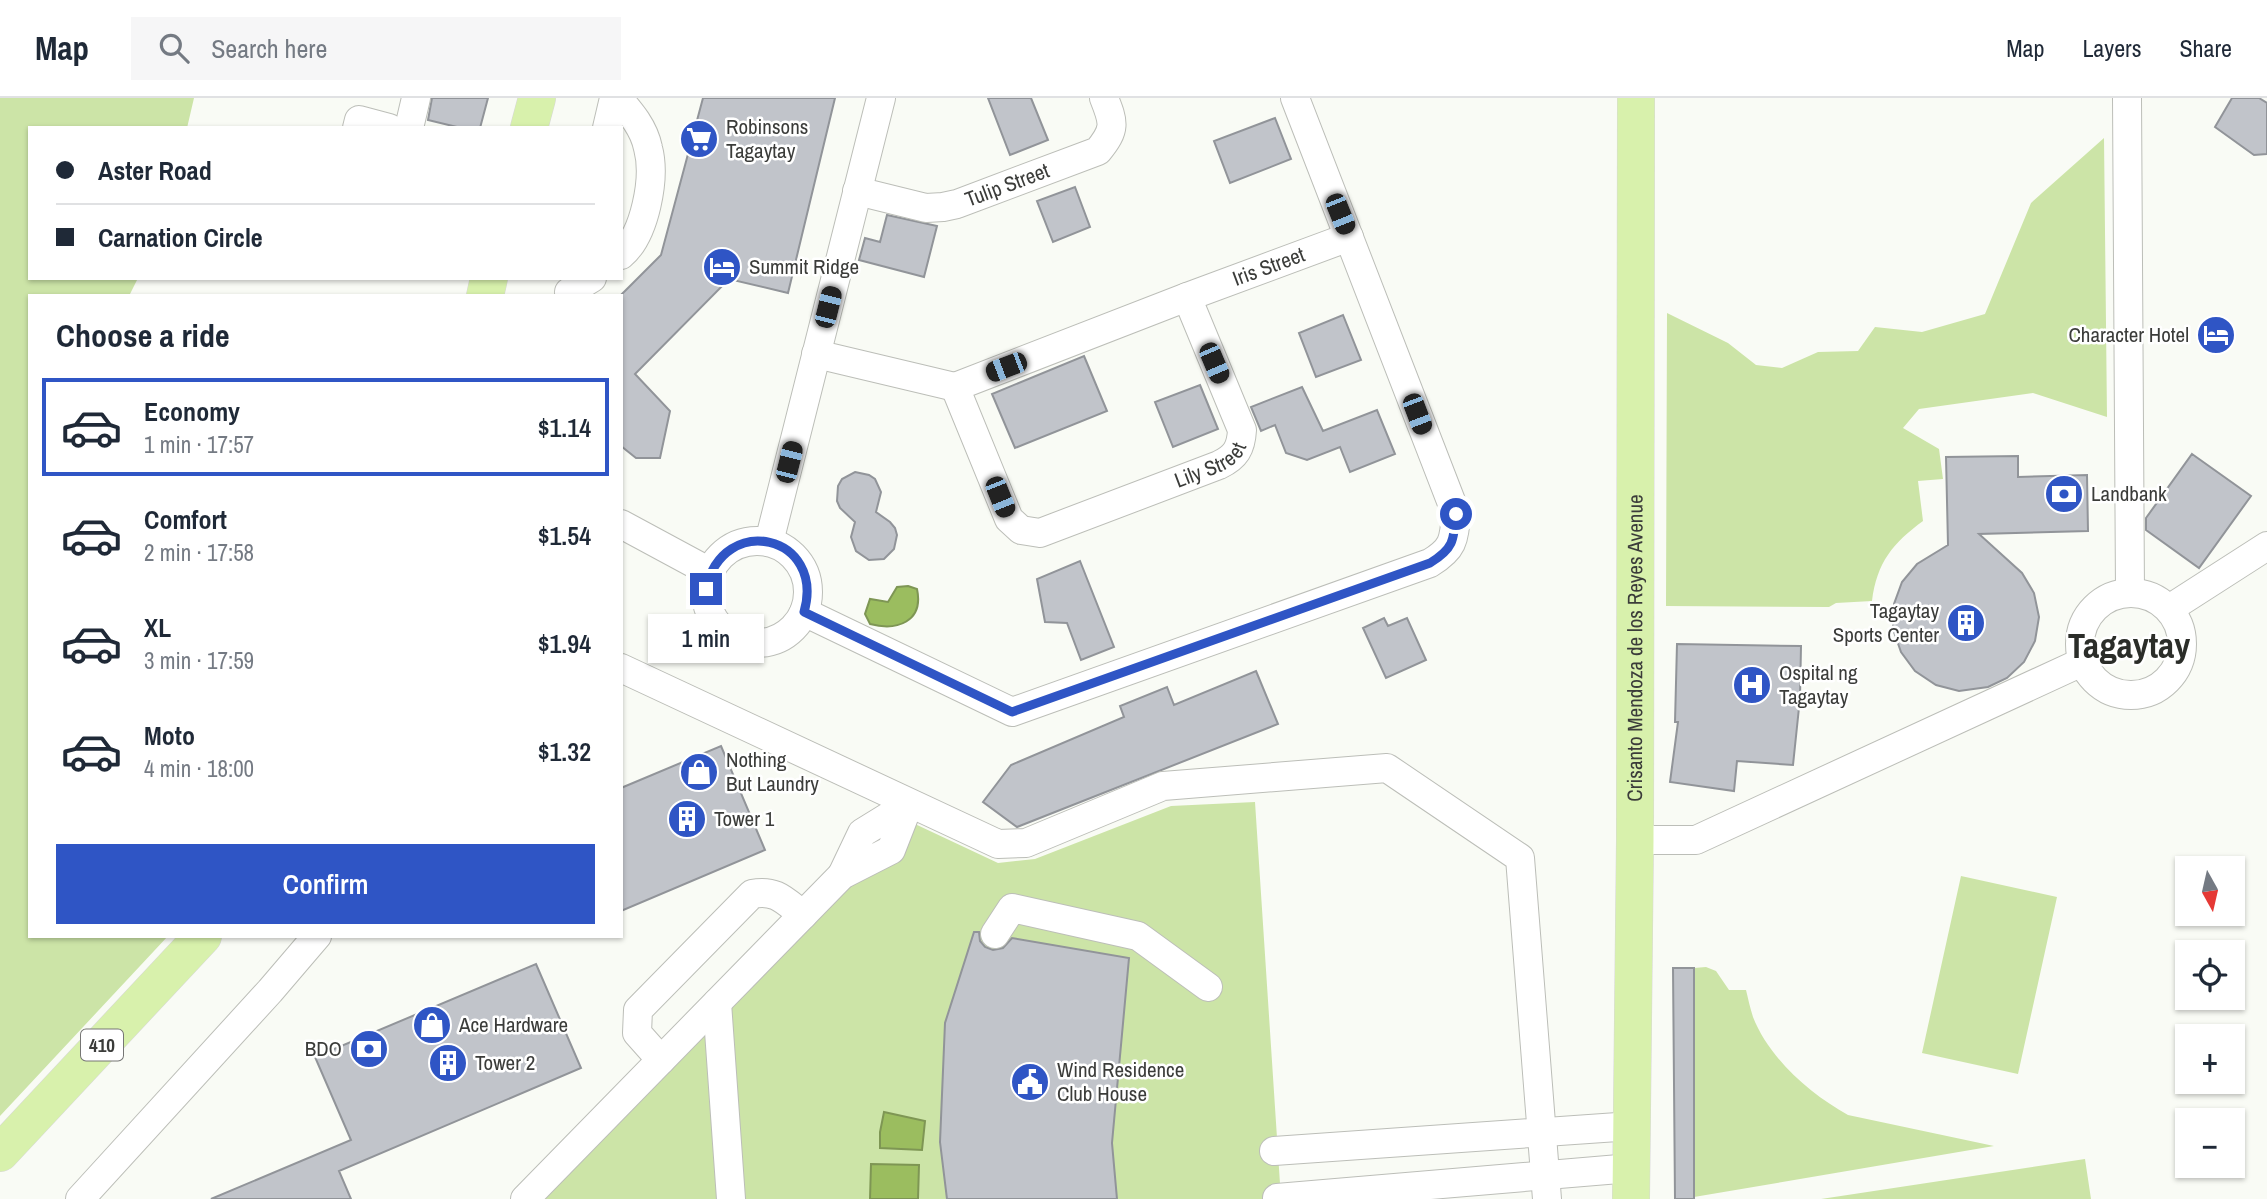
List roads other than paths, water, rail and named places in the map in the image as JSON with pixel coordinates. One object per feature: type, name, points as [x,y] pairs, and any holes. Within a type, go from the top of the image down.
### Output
[{"type":"main road","points":[[530,126],[537,98]]},
{"type":"main road","name":"Crisanto Mendoza de los Reyes Avenue","points":[[1631,1184],[1636,98]]},
{"type":"main road","name":"410","points":[[0,1153],[201,938]]},
{"type":"street","points":[[409,126],[416,98]]},
{"type":"street","points":[[608,126],[616,98],[635,118],[649,149],[650,188],[639,229],[623,252]]},
{"type":"street","points":[[769,542],[881,98]]},
{"type":"street","name":"Tulip Street","points":[[857,191],[926,208],[943,207],[1098,151],[1110,137],[1113,121],[1104,98]]},
{"type":"street","points":[[804,612],[1012,712],[1430,563],[1447,553],[1455,534],[1456,514],[1295,98]]},
{"type":"street","points":[[2127,98],[2130,593]]},
{"type":"street","points":[[358,126],[359,120],[382,126]]},
{"type":"street","name":"Iris Street","points":[[1187,297],[1349,237]]},
{"type":"street","points":[[816,354],[955,387],[1187,297]]},
{"type":"street","name":"Lily Street","points":[[955,387],[1009,519],[1021,530],[1040,533],[1219,465],[1231,459],[1241,446],[1242,430],[1187,297]]},
{"type":"street","points":[[623,525],[710,572]]},
{"type":"street","points":[[751,541],[769,542],[783,547],[803,569],[808,583],[808,598],[804,612],[794,627],[780,637],[763,642],[746,641],[729,635],[716,622],[708,607],[706,589],[710,572],[720,557],[734,546],[751,541]]},
{"type":"street","points":[[2169,609],[2267,546]]},
{"type":"street","points":[[2130,593],[2151,597],[2169,609],[2178,623],[2182,647],[2175,670],[2164,683],[2150,691],[2134,695],[2103,687],[2091,676],[2082,662],[2079,646],[2081,630],[2088,615],[2099,603],[2114,595],[2130,593]]},
{"type":"street","points":[[1634,840],[1696,840],[2082,662]]},
{"type":"street","points":[[623,669],[998,844],[1026,844],[1163,786],[1387,768],[1520,858],[1546,1187]]},
{"type":"street","points":[[525,1199],[842,875],[891,850],[909,804]]},
{"type":"street","points":[[661,1060],[637,1033],[638,1010],[752,894],[767,891],[803,915]]},
{"type":"street","points":[[995,934],[1012,908],[1138,936],[1208,987]]},
{"type":"street","points":[[80,1199],[315,938]]},
{"type":"street","points":[[717,1003],[731,1199]]},
{"type":"street","points":[[1274,1151],[1632,1126]]},
{"type":"street","points":[[1277,1198],[1631,1184]]},
{"type":"place","name":"Robinsons Tagaytay","points":[[699,139]]},
{"type":"place","name":"Summit Ridge","points":[[722,267]]},
{"type":"place","name":"Character Hotel","points":[[2216,335]]},
{"type":"place","name":"Landbank","points":[[2064,494]]},
{"type":"place","name":"Tagaytay Sports Center","points":[[1966,623]]},
{"type":"place","name":"Ospital ng Tagaytay","points":[[1752,685]]},
{"type":"place","name":"Nothing But Laundry","points":[[699,772]]},
{"type":"place","name":"Tower 1","points":[[687,819]]},
{"type":"place","name":"Ace Hardware","points":[[432,1025]]},
{"type":"place","name":"BDO","points":[[369,1049]]},
{"type":"place","name":"Tower 2","points":[[448,1063]]},
{"type":"place","name":"Wind Residence Club House","points":[[1030,1082]]},
{"type":"district","name":"Tagaytay","points":[[2129,646]]}]
